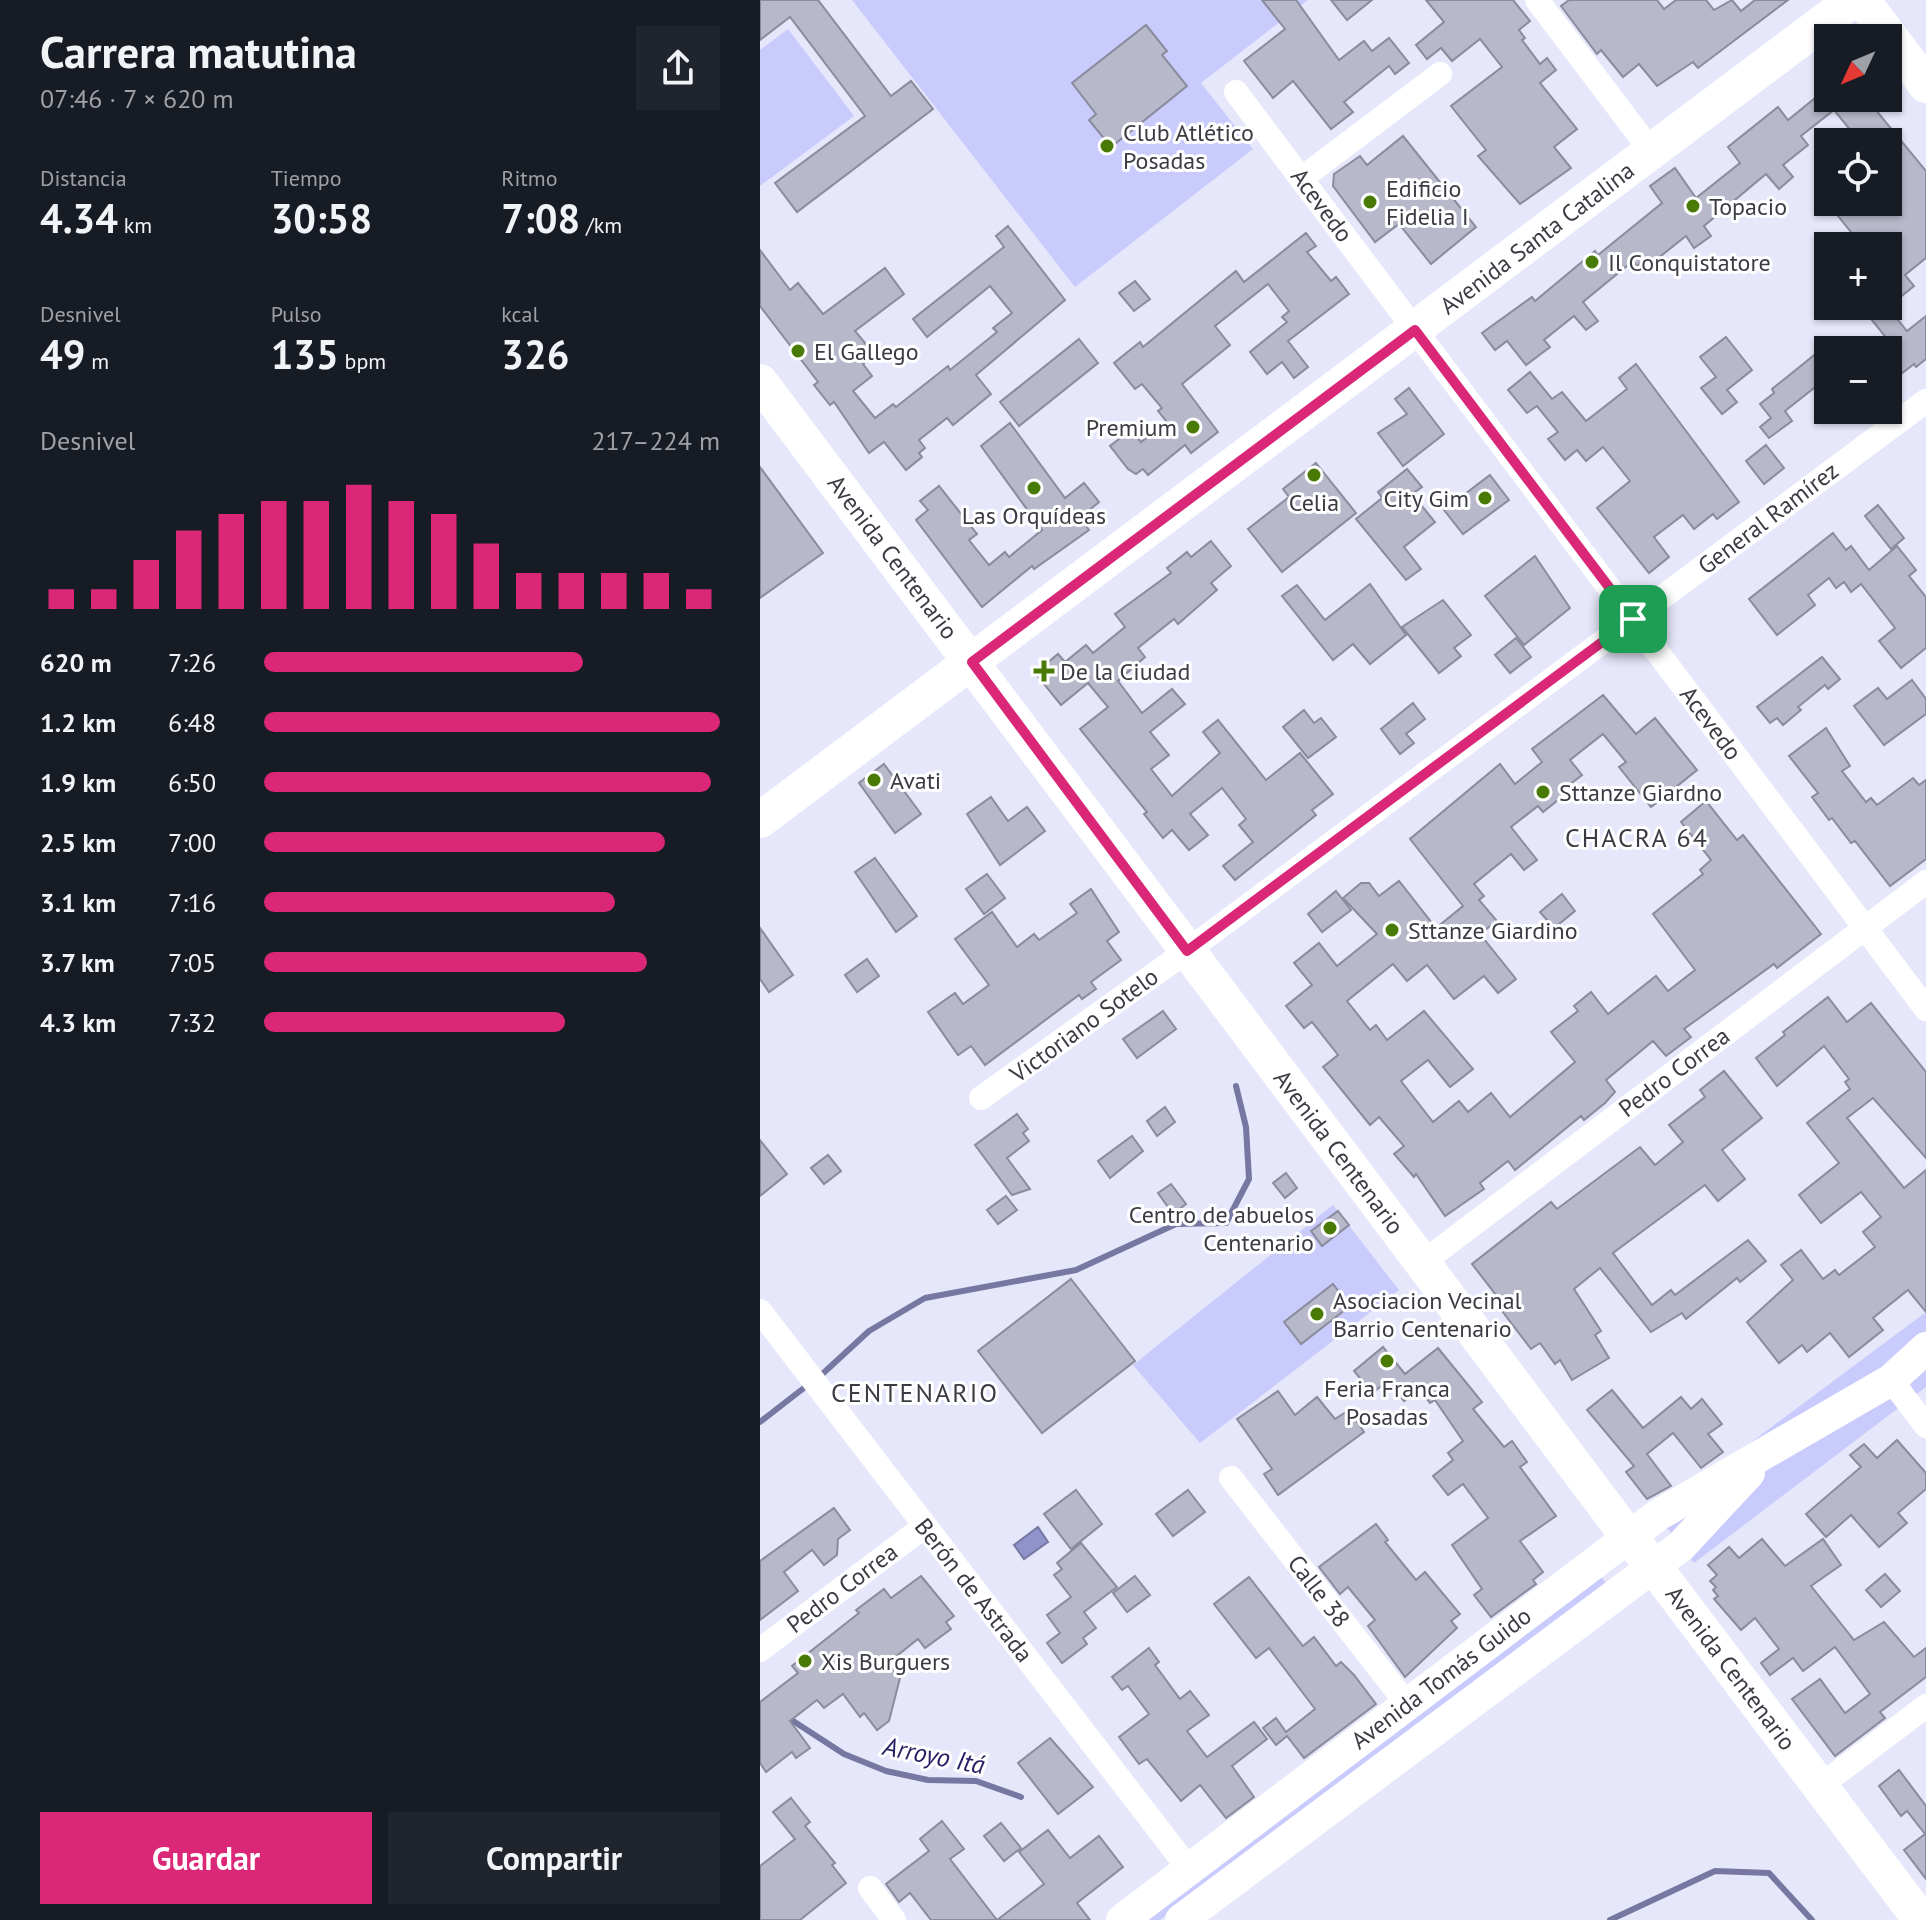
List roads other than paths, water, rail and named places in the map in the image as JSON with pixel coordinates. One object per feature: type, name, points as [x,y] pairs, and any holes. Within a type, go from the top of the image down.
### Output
[{"type":"main road","name":"Avenida Santa Catalina","points":[[760,820],[1853,0]]},
{"type":"main road","points":[[1862,0],[1926,85]]},
{"type":"main road","name":"Avenida Centenario","points":[[760,382],[1628,1537],[1653,1565],[1921,1920]]},
{"type":"main road","name":"Avenida Tomás Guido","points":[[1122,1920],[1658,1515],[1891,1380],[1926,1348]]},
{"type":"main road","name":"Avenida Tomás Guido","points":[[1181,1920],[1681,1546],[1770,1450]]},
{"type":"street","points":[[1537,0],[1652,152]]},
{"type":"street","points":[[1302,178],[1440,74]]},
{"type":"street","name":"Acevedo","points":[[1236,92],[1926,1009]]},
{"type":"street","name":"General Ramírez","points":[[1187,951],[1926,401]]},
{"type":"street","name":"Pedro Correa","points":[[1422,1263],[1926,882]]},
{"type":"street","name":"Victoriano Sotelo","points":[[981,1098],[1187,951]]},
{"type":"street","name":"Berón de Astrada","points":[[760,1311],[1189,1869]]},
{"type":"street","points":[[1891,1380],[1926,1426]]},
{"type":"street","name":"Calle 38","points":[[1231,1478],[1407,1704]]},
{"type":"street","name":"Pedro Correa","points":[[760,1650],[925,1526]]},
{"type":"street","points":[[1820,1786],[1926,1706]]},
{"type":"street","points":[[870,1888],[894,1920]]},
{"type":"waterway","points":[[818,1378],[869,1331],[925,1298],[1076,1270],[1176,1224],[1226,1223],[1249,1179],[1246,1127],[1236,1086]]},
{"type":"waterway","points":[[760,1422],[809,1384]]},
{"type":"waterway","name":"Arroyo Itá","points":[[787,1717],[844,1754],[886,1771],[928,1780],[976,1781],[1021,1797]]},
{"type":"waterway","name":"Arroyo Itá","points":[[1610,1920],[1715,1871],[1769,1873],[1812,1920]]},
{"type":"place","name":"Club Atlético Posadas","points":[[1107,146]]},
{"type":"place","name":"Edificio Fidelia I","points":[[1370,202]]},
{"type":"place","name":"Topacio","points":[[1693,206]]},
{"type":"place","name":"Il Conquistatore","points":[[1592,262]]},
{"type":"place","name":"El Gallego","points":[[798,351]]},
{"type":"place","name":"Premium","points":[[1193,427]]},
{"type":"place","name":"Celia","points":[[1314,475]]},
{"type":"place","name":"Las Orquídeas","points":[[1034,488]]},
{"type":"place","name":"City Gim","points":[[1485,498]]},
{"type":"place","name":"De la Ciudad","points":[[1044,671]]},
{"type":"place","name":"Avati","points":[[874,780]]},
{"type":"place","name":"Sttanze Giardno","points":[[1543,792]]},
{"type":"place","name":"Sttanze Giardino","points":[[1392,930]]},
{"type":"place","name":"Centro de abuelos Centenario","points":[[1330,1228]]},
{"type":"place","name":"Asociacion Vecinal Barrio Centenario","points":[[1317,1314]]},
{"type":"place","name":"Feria Franca Posadas","points":[[1387,1361]]},
{"type":"place","name":"Xis Burguers","points":[[805,1661]]},
{"type":"district","name":"CHACRA 64","points":[[1637,837]]},
{"type":"district","name":"CENTENARIO","points":[[915,1392]]}]
